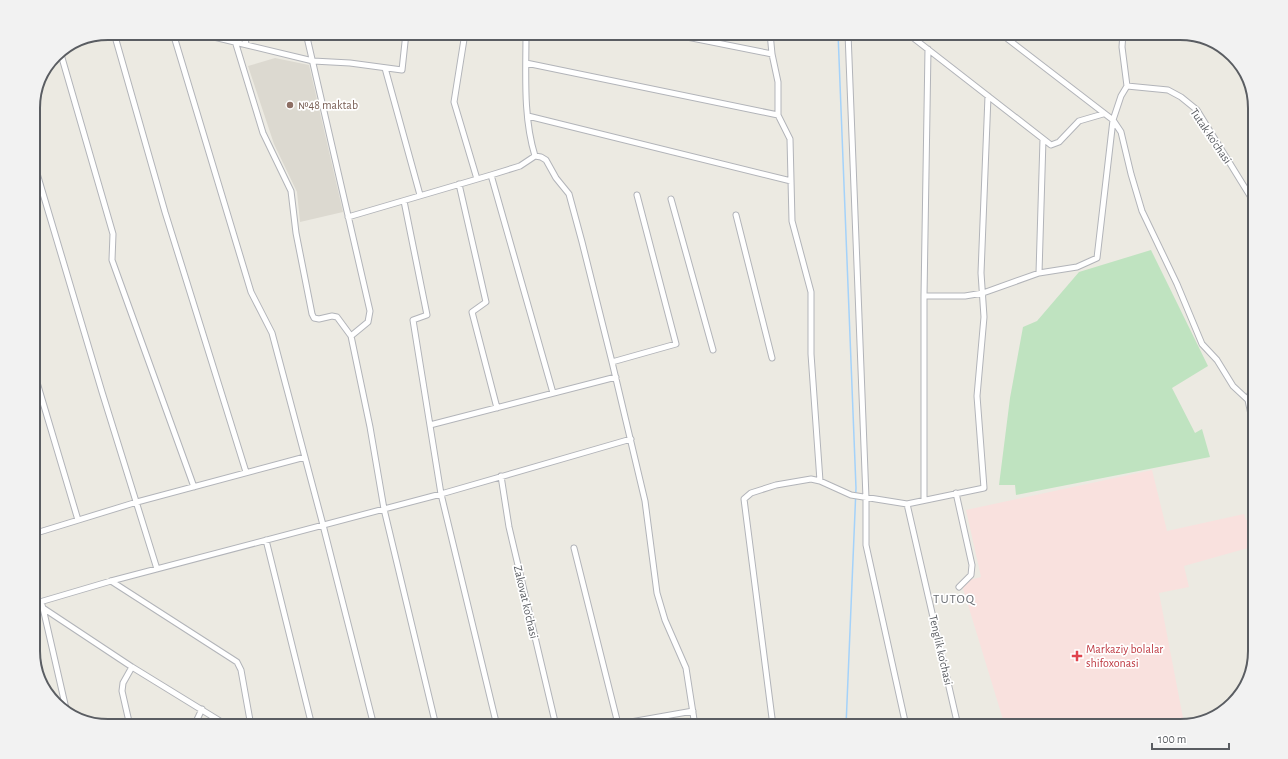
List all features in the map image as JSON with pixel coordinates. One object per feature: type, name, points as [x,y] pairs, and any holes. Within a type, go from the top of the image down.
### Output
[{"type":"street","points":[[116,40],[165,212],[246,472]]},
{"type":"street","points":[[175,40],[251,292],[272,333],[372,719]]},
{"type":"street","points":[[227,40],[313,61],[350,63],[402,70],[405,40]]},
{"type":"street","points":[[245,40],[246,44]]},
{"type":"street","points":[[308,40],[370,311],[368,322],[351,336]]},
{"type":"street","points":[[464,40],[454,102],[477,179]]},
{"type":"street","points":[[526,40],[525,90],[530,139],[535,156]]},
{"type":"street","points":[[701,40],[772,54]]},
{"type":"street","points":[[771,40],[778,82],[778,115],[790,138],[792,221],[811,292],[811,354],[820,481]]},
{"type":"street","points":[[848,40],[866,545],[904,719]]},
{"type":"street","points":[[916,40],[1051,145],[1059,142],[1079,121],[1104,114]]},
{"type":"street","points":[[1009,40],[1113,120],[1121,132],[1131,174],[1142,210],[1177,284],[1202,344],[1216,360],[1233,386],[1248,400]]},
{"type":"street","points":[[924,296],[965,296],[983,293],[1039,273],[1077,267],[1097,258],[1113,120],[1121,96],[1128,86],[1122,47],[1122,40]]},
{"type":"street","points":[[235,42],[263,133],[291,191],[296,234],[312,314],[314,318],[319,319],[332,316],[337,317],[351,336],[370,427],[384,509],[434,719]]},
{"type":"street","points":[[924,499],[924,296],[928,49]]},
{"type":"street","points":[[62,58],[113,234],[112,260],[194,487]]},
{"type":"street","points":[[526,63],[778,115]]},
{"type":"street","points":[[385,68],[420,195]]},
{"type":"street","name":"Tutak ko'chasi","points":[[1128,86],[1168,90],[1181,97],[1197,110],[1248,193]]},
{"type":"street","points":[[772,719],[744,499],[751,493],[776,485],[811,479],[820,481],[851,495],[907,504],[924,499],[984,488],[977,396],[984,317],[981,272],[988,96]]},
{"type":"street","points":[[528,116],[791,181]]},
{"type":"street","points":[[1039,273],[1043,139]]},
{"type":"street","points":[[348,217],[520,166],[535,156],[542,157],[546,160],[556,178],[569,194],[616,376],[645,501],[657,593],[665,620],[686,668],[694,719]]},
{"type":"street","points":[[491,175],[553,393]]},
{"type":"street","points":[[40,184],[102,392],[157,569]]},
{"type":"street","points":[[459,184],[486,302],[472,312],[497,408]]},
{"type":"street","points":[[612,362],[676,344],[637,194]]},
{"type":"street","points":[[671,200],[713,350]]},
{"type":"street","points":[[404,201],[427,315],[413,320],[441,494],[496,719]]},
{"type":"street","points":[[736,215],[772,358]]},
{"type":"street","points":[[430,425],[616,376]]},
{"type":"street","points":[[40,392],[78,520]]},
{"type":"street","points":[[65,703],[41,602],[111,581],[441,494],[631,439]]},
{"type":"street","points":[[40,532],[137,502],[305,457]]},
{"type":"street","name":"Zakovat ko'chasi","points":[[501,476],[509,527],[554,719]]},
{"type":"street","points":[[956,493],[972,565],[970,575],[959,587]]},
{"type":"street","name":"Tenglik ko'chasi","points":[[907,504],[956,719]]},
{"type":"street","points":[[266,540],[310,719]]},
{"type":"street","points":[[574,548],[612,719]]},
{"type":"street","points":[[111,581],[237,662],[241,670],[250,719]]},
{"type":"street","points":[[42,608],[132,667],[217,719]]},
{"type":"street","points":[[128,719],[122,691],[123,683],[132,667]]},
{"type":"street","points":[[197,719],[202,709]]},
{"type":"street","points":[[654,719],[693,711]]},
{"type":"shaded area","name":"№48 maktab","points":[[275,58],[309,65],[343,212],[300,222],[297,192],[274,144],[248,66]]},
{"type":"shaded area","name":"Markaziy bolalar shifoxonasi","points":[[1152,470],[1167,531],[1244,514],[1246,520],[1248,520],[1248,548],[1184,566],[1189,587],[1159,593],[1183,719],[1003,719],[961,582],[981,577],[966,510]]},
{"type":"green space","points":[[1151,250],[1208,366],[1172,388],[1195,433],[1202,429],[1210,457],[1016,495],[1015,485],[999,485],[1010,398],[1023,327],[1037,321],[1079,272]]},
{"type":"waterway","points":[[838,40],[856,488],[846,719]]},
{"type":"place","name":"№48 maktab","points":[[290,105]]},
{"type":"place","name":"Markaziy bolalar shifoxonasi","points":[[1077,656]]},
{"type":"district","name":"TUTOQ","points":[[954,598]]}]
